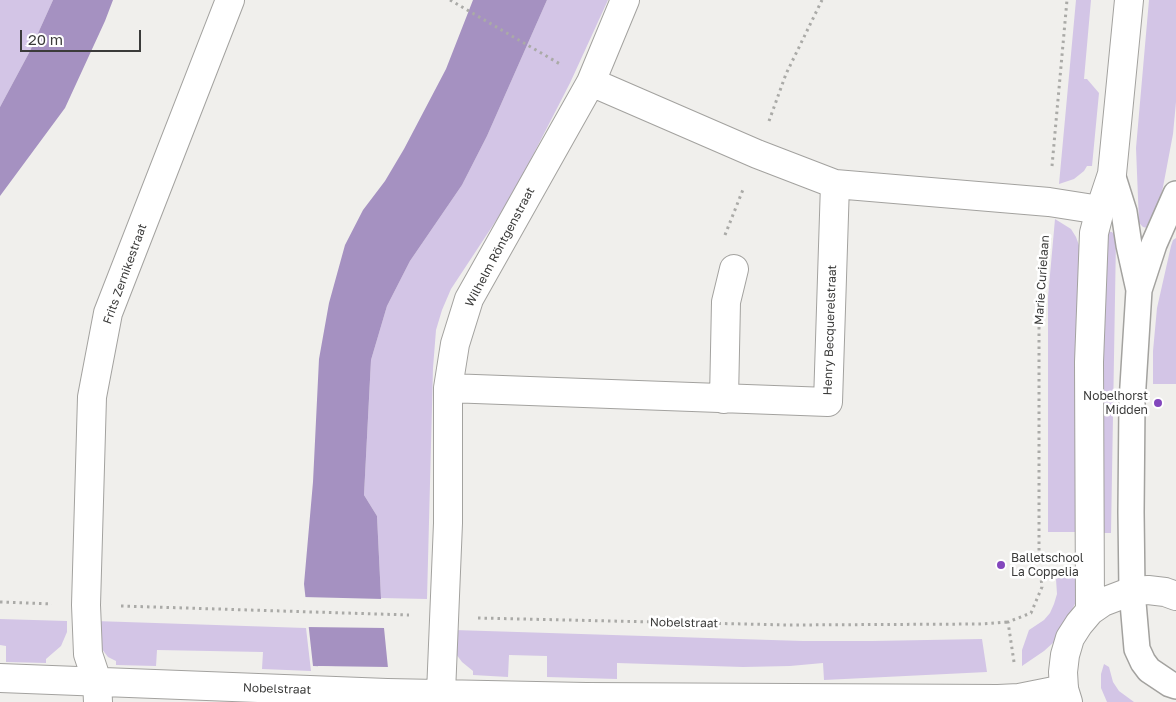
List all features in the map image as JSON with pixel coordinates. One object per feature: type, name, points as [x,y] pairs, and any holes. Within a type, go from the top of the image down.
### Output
[{"type":"street","name":"Frits Zernikestraat","points":[[98,692],[88,654],[86,605],[92,398],[108,313],[230,0]]},
{"type":"street","name":"Wilhelm Röntgenstraat","points":[[441,693],[448,523],[448,388],[455,344],[469,299],[591,82],[625,0]]},
{"type":"street","points":[[1090,611],[1089,362],[1094,233],[1112,174],[1129,0]]},
{"type":"street","points":[[591,82],[757,154],[834,184],[1049,202],[1100,210]]},
{"type":"street","name":"Henry Becquerelstraat","points":[[448,388],[828,402],[834,184]]},
{"type":"street","points":[[724,399],[726,302],[734,269]]},
{"type":"street","points":[[1066,696],[1063,672],[1065,655],[1070,638],[1090,611],[1103,602],[1132,591],[1148,590],[1165,592],[1176,596]]},
{"type":"street","name":"Nobelstraat","points":[[0,678],[98,692],[317,690],[586,699],[988,699],[1066,696]]},
{"type":"lane","points":[[1112,174],[1124,212],[1138,290],[1132,402],[1132,591],[1134,630],[1137,650],[1143,662],[1149,670],[1176,686]]},
{"type":"lane","points":[[1138,290],[1157,236],[1176,194]]},
{"type":"path","points":[[450,0],[542,54]]},
{"type":"path","name":"Marie Curielaan","points":[[1008,622],[1032,613],[1042,587],[1039,560],[1039,300],[1066,0]]},
{"type":"path","name":"Nobelstraat","points":[[0,602],[444,617],[788,625],[981,624],[1008,622]]},
{"type":"path","points":[[1008,622],[1019,698]]},
{"type":"shaded area","points":[[0,0],[53,0],[30,51],[0,107]]},
{"type":"shaded area","points":[[53,0],[113,0],[65,108],[0,196],[0,107],[30,51]]},
{"type":"shaded area","points":[[473,0],[547,0],[487,136],[462,185],[410,261],[387,306],[371,360],[364,495],[377,516],[381,598],[388,668],[313,666],[304,584],[313,482],[319,359],[329,303],[345,245],[363,210],[385,181],[404,149],[446,69]]},
{"type":"shaded area","points":[[547,0],[608,0],[570,83],[533,155],[505,207],[451,289],[442,310],[436,330],[433,368],[427,599],[381,598],[377,516],[364,495],[371,360],[387,306],[410,261],[462,185],[487,136]]},
{"type":"shaded area","points":[[1076,0],[1091,0],[1084,79],[1087,79],[1099,93],[1092,166],[1087,166],[1074,179],[1059,184]]},
{"type":"shaded area","points":[[1149,0],[1176,0],[1176,102],[1173,134],[1163,187],[1156,214],[1151,226],[1147,228],[1139,223],[1136,148]]},
{"type":"shaded area","points":[[1055,219],[1071,229],[1080,248],[1078,532],[1048,532],[1048,297]]},
{"type":"shaded area","points":[[1106,231],[1112,232],[1116,239],[1111,533],[1099,533]]},
{"type":"shaded area","points":[[1176,238],[1176,384],[1153,384],[1153,351],[1157,308],[1171,246]]},
{"type":"shaded area","points":[[1077,573],[1075,604],[1061,631],[1054,642],[1044,651],[1022,666],[1022,650],[1029,630],[1044,620],[1054,604],[1057,594],[1056,579]]},
{"type":"shaded area","points":[[0,619],[67,621],[67,632],[61,646],[46,659],[46,663],[6,662],[6,646],[0,645]]},
{"type":"shaded area","points":[[95,621],[306,628],[311,671],[262,669],[263,652],[157,650],[156,666],[116,665],[116,661],[108,657],[98,644]]},
{"type":"shaded area","points":[[454,630],[803,641],[982,639],[987,672],[824,680],[823,663],[743,667],[617,663],[617,679],[547,677],[547,656],[509,655],[508,677],[473,675],[473,671],[456,654]]},
{"type":"shaded area","points":[[1104,664],[1109,667],[1113,682],[1119,691],[1134,702],[1107,702],[1101,688],[1101,674]]},
{"type":"pier","points":[[303,597],[383,599],[386,628],[306,627]]},
{"type":"pier","points":[[318,666],[388,667],[388,670],[383,671],[382,702],[321,702],[322,670],[318,669]]},
{"type":"place","name":"Nobelhorst Midden","points":[[1158,403]]},
{"type":"place","name":"Balletschool La Coppelia","points":[[1001,565]]}]
